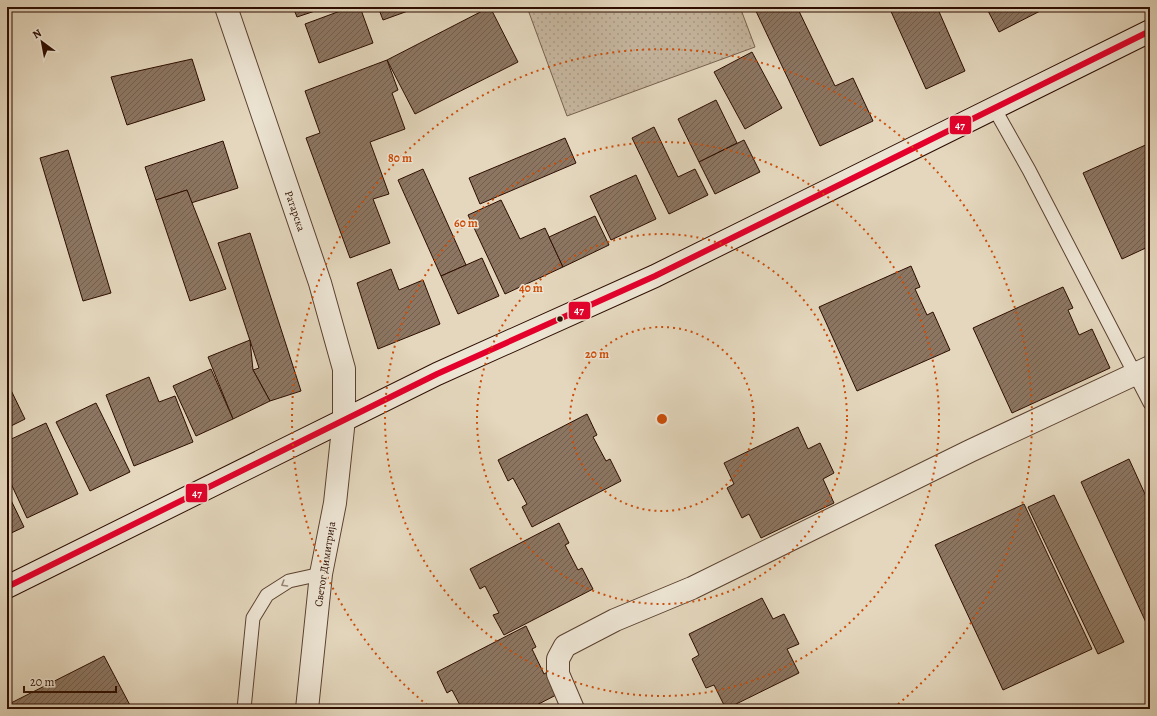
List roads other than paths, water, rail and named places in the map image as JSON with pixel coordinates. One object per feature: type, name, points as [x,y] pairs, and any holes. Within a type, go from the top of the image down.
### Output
[{"type":"street","name":"Ратарска","points":[[226,7],[320,284],[344,369],[344,419]]},
{"type":"street","points":[[7,587],[437,374],[655,276],[1150,31]]},
{"type":"street","points":[[573,709],[558,674],[558,659],[565,646],[575,640],[615,620],[692,588],[984,444],[1143,370]]},
{"type":"street","name":"Светог Димитрија","points":[[307,709],[321,574],[335,503],[344,419]]},
{"type":"lane","points":[[994,108],[1143,370],[1150,403]]},
{"type":"lane","points":[[244,709],[253,618],[266,595],[289,581],[321,574]]}]
